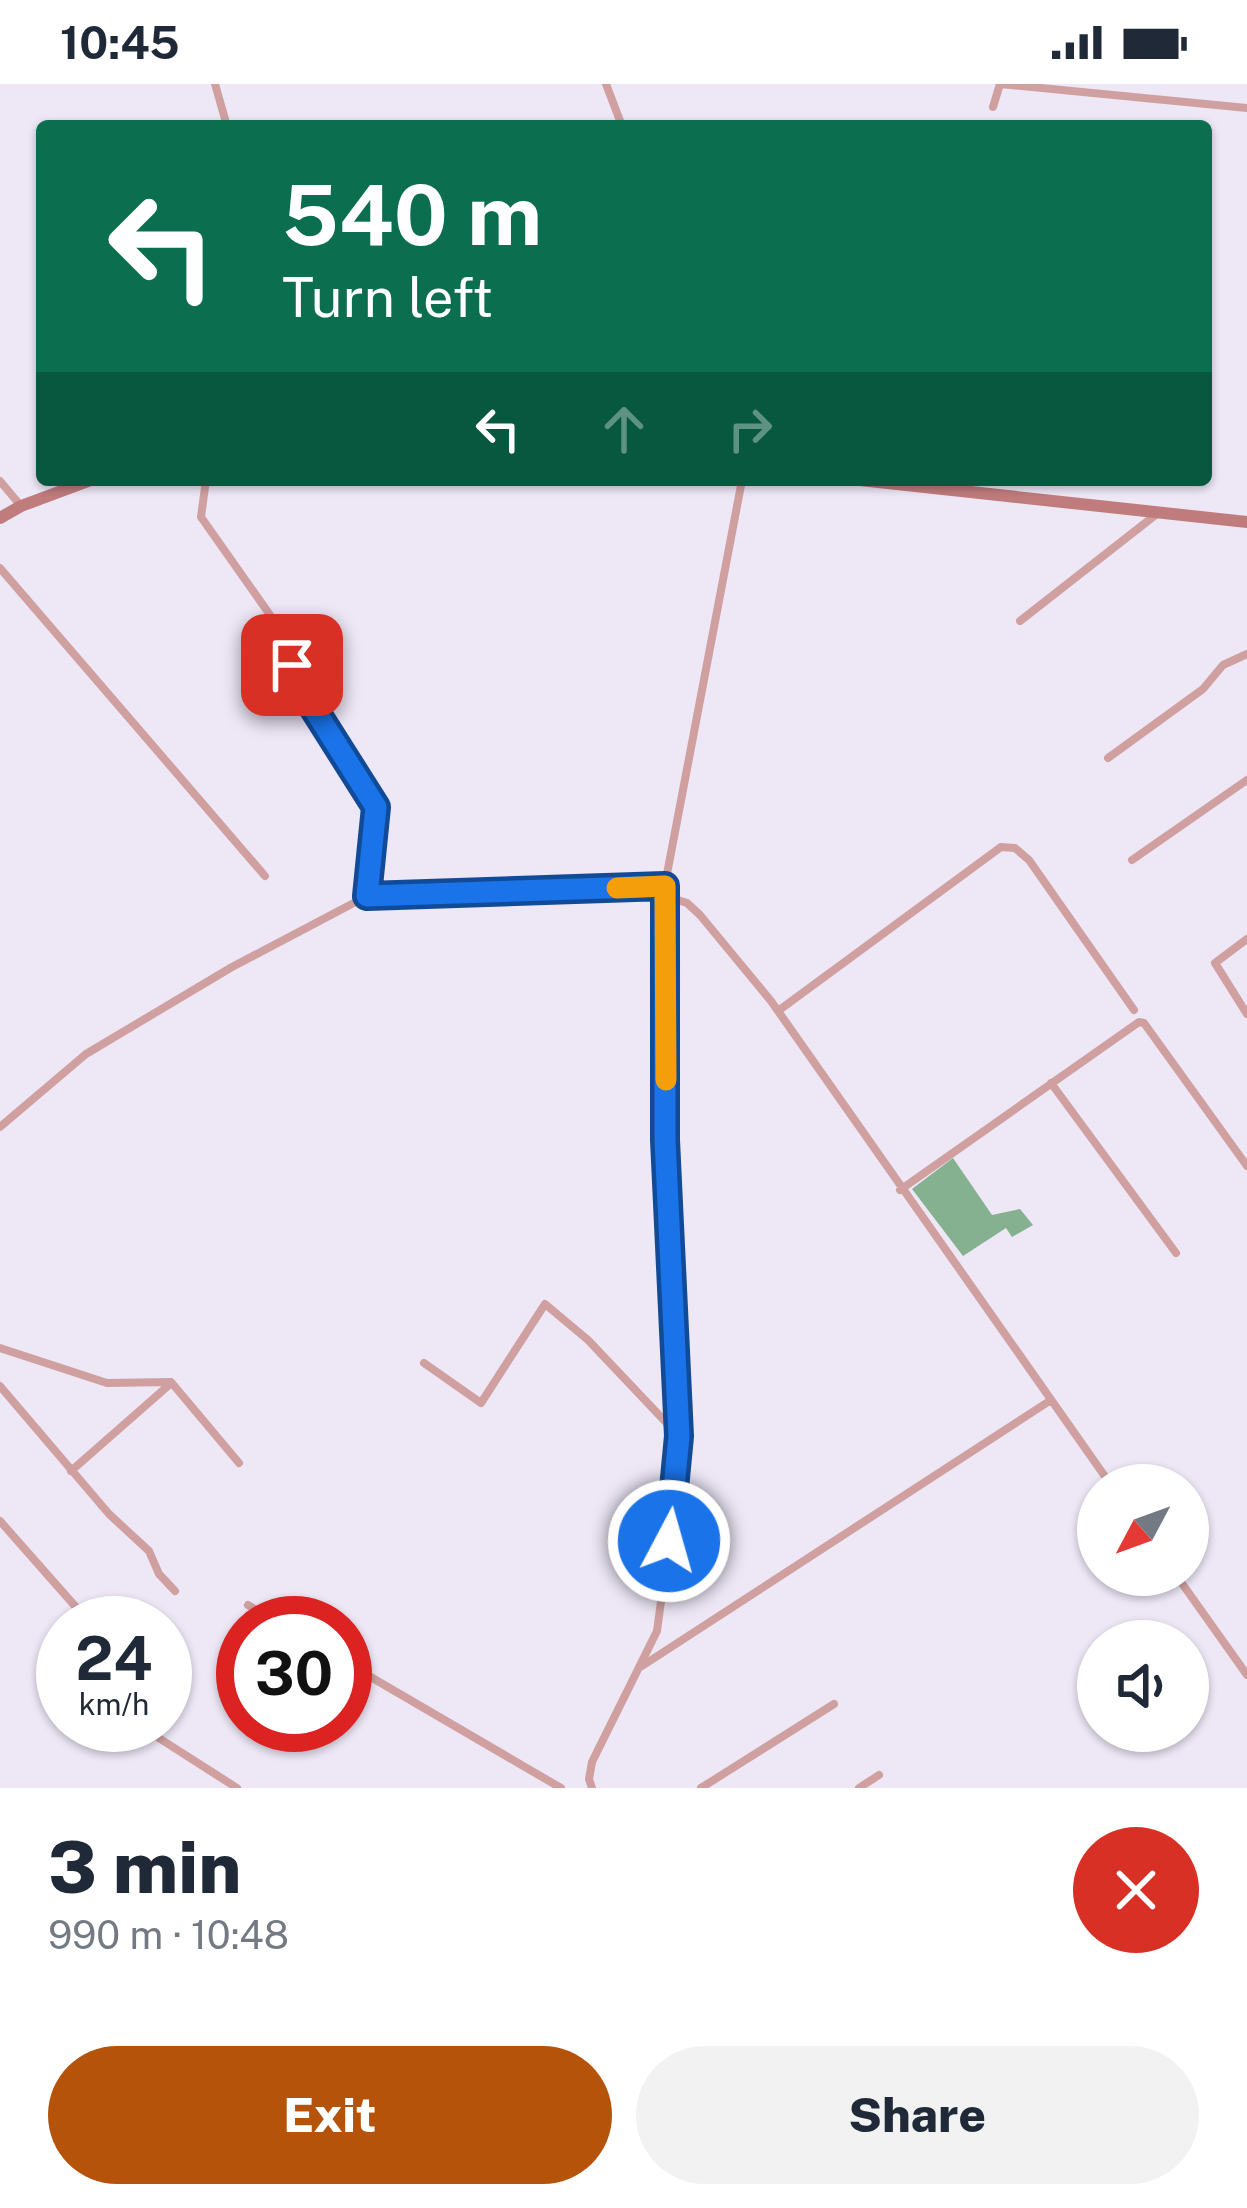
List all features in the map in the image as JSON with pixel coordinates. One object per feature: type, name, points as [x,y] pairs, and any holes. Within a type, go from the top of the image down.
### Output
[{"type":"street","points":[[215,84],[225,120]]},
{"type":"street","points":[[606,84],[620,120]]},
{"type":"street","points":[[993,107],[1000,85],[1247,108]]},
{"type":"street","points":[[0,481],[21,506]]},
{"type":"street","points":[[0,518],[76,486]]},
{"type":"street","points":[[205,486],[201,517],[270,615],[314,709],[376,807],[367,896]]},
{"type":"street","points":[[590,1785],[592,1762],[657,1631],[679,1436],[665,1140],[664,891],[741,486]]},
{"type":"street","points":[[914,486],[1247,522]]},
{"type":"street","points":[[1019,621],[1158,513]]},
{"type":"street","points":[[0,568],[265,875]]},
{"type":"street","points":[[1108,758],[1204,688],[1223,665],[1247,654]]},
{"type":"street","points":[[1132,860],[1247,780]]},
{"type":"street","points":[[778,1011],[1001,847],[1015,848],[1029,860],[1134,1010]]},
{"type":"street","points":[[0,1127],[86,1054],[367,896],[664,891],[700,915],[778,1011],[1096,1464]]},
{"type":"street","points":[[1247,938],[1215,963],[1247,1014]]},
{"type":"street","points":[[900,1190],[1133,1024],[1144,1023],[1247,1166]]},
{"type":"street","points":[[1051,1083],[1176,1253]]},
{"type":"street","points":[[424,1363],[482,1403],[545,1304],[588,1340],[679,1436]]},
{"type":"street","points":[[0,1348],[107,1383],[171,1382]]},
{"type":"street","points":[[171,1382],[239,1463]]},
{"type":"street","points":[[71,1471],[171,1382]]},
{"type":"street","points":[[0,1386],[71,1471],[149,1551],[159,1574],[175,1591]]},
{"type":"street","points":[[641,1666],[1052,1400]]},
{"type":"street","points":[[0,1521],[66,1596]]},
{"type":"street","points":[[1191,1596],[1247,1675]]},
{"type":"street","points":[[657,1631],[676,1644]]},
{"type":"street","points":[[372,1678],[561,1788]]},
{"type":"street","points":[[701,1788],[834,1704]]},
{"type":"street","points":[[181,1752],[237,1788]]},
{"type":"street","points":[[859,1788],[879,1775]]},
{"type":"green space","points":[[953,1158],[992,1215],[1020,1209],[1033,1225],[1012,1237],[1006,1228],[963,1256],[912,1189]]},
{"type":"slow traffic","points":[[617,888],[665,886],[666,1080]]},
{"type":"route","points":[[292,665],[376,807],[367,896],[665,886],[665,1140],[679,1436],[669,1541]]}]
